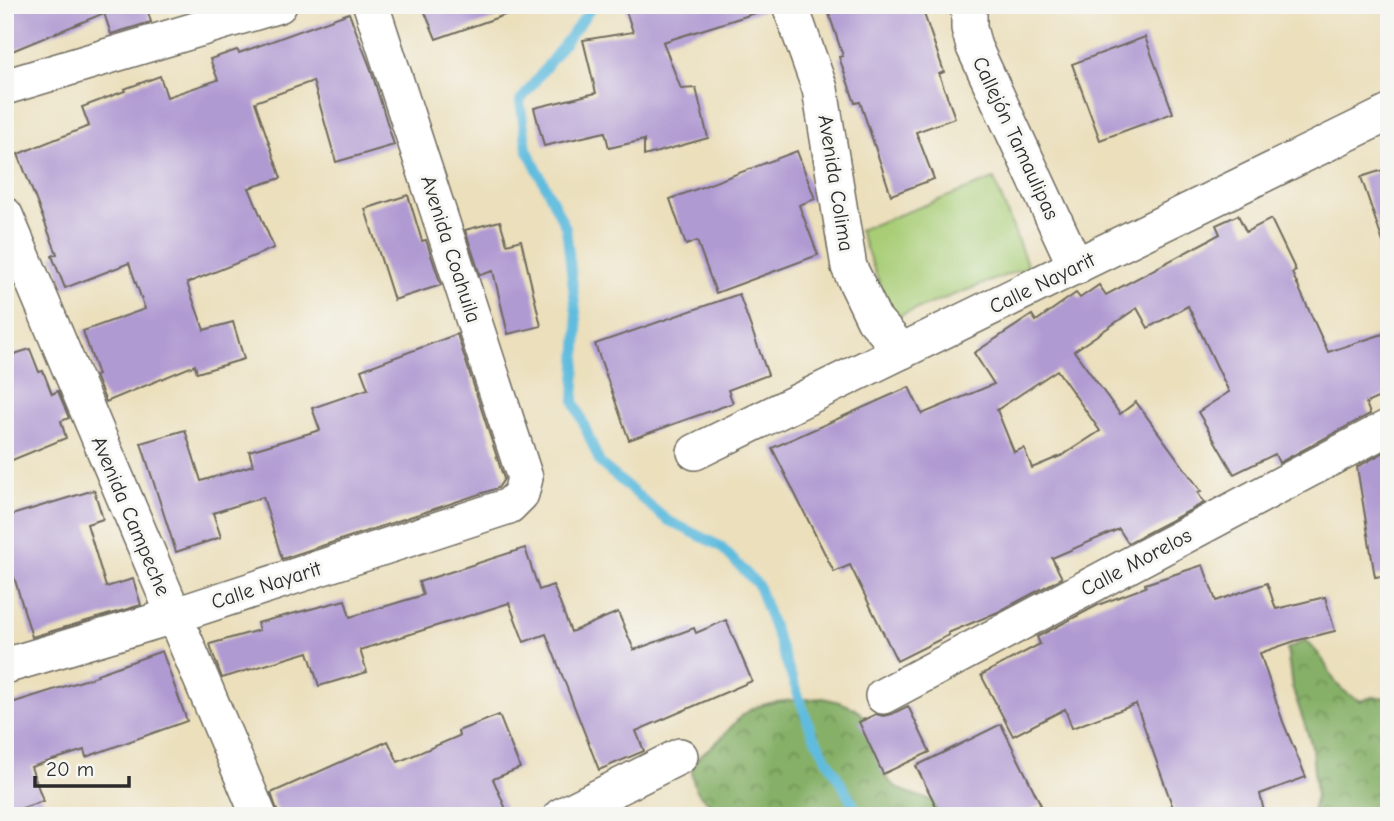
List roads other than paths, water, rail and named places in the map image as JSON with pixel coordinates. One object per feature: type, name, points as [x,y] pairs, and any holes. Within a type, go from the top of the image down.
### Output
[{"type":"street","points":[[5,87],[279,5]]},
{"type":"street","name":"Avenida Coahuila","points":[[372,5],[525,478],[521,494]]},
{"type":"street","name":"Avenida Colima","points":[[790,5],[820,89],[849,267],[874,319],[902,351]]},
{"type":"street","name":"Callejón Tamaulipas","points":[[969,5],[968,28],[974,47],[1076,267]]},
{"type":"street","name":"Calle Nayarit","points":[[695,452],[1389,113]]},
{"type":"street","name":"Avenida Campeche","points":[[5,215],[259,816]]},
{"type":"street","name":"Calle Morelos","points":[[883,696],[1389,427]]},
{"type":"street","name":"Calle Nayarit","points":[[5,666],[173,616],[509,506],[521,494]]},
{"type":"street","points":[[561,816],[680,756]]},
{"type":"waterway","points":[[594,5],[520,101],[527,149],[566,228],[578,329],[574,401],[600,463],[667,520],[720,546],[758,585],[812,733],[860,816]]}]
